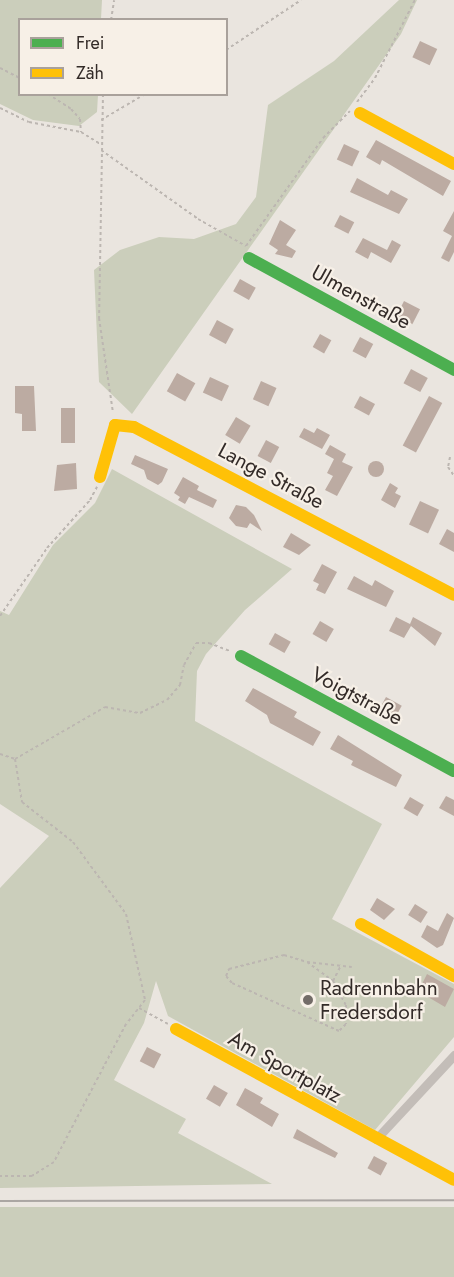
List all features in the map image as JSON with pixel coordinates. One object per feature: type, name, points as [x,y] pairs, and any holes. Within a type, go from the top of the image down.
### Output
[{"type":"street","points":[[360,113],[454,164]]},
{"type":"street","name":"Ulmenstraße","points":[[248,252],[454,370]]},
{"type":"street","points":[[100,477],[116,425]]},
{"type":"street","name":"Lange Straße","points":[[116,425],[134,427],[454,595]]},
{"type":"street","name":"Voigtstraße","points":[[241,656],[454,771]]},
{"type":"street","points":[[361,924],[454,976]]},
{"type":"street","name":"Am Sportplatz","points":[[176,1029],[438,1175],[454,1180]]},
{"type":"street","points":[[376,1139],[454,1055]]},
{"type":"path","points":[[111,18],[114,0]]},
{"type":"path","points":[[228,49],[301,0]]},
{"type":"path","points":[[101,150],[248,252],[323,138],[375,78],[415,0]]},
{"type":"path","points":[[0,68],[18,77]]},
{"type":"path","points":[[51,96],[71,109],[80,119],[81,132]]},
{"type":"path","points":[[103,96],[99,318],[116,425]]},
{"type":"path","points":[[101,120],[142,96]]},
{"type":"path","points":[[0,108],[29,122],[81,132],[101,145]]},
{"type":"path","points":[[450,457],[448,467],[454,476]]},
{"type":"path","points":[[0,616],[47,548],[90,500],[100,477]]},
{"type":"path","points":[[0,754],[15,759],[105,707],[140,713],[167,700],[180,685],[184,664],[196,644],[209,643],[241,656]]},
{"type":"path","points":[[0,1176],[32,1176],[44,1172],[54,1162],[126,1024],[145,1000],[126,914],[73,842],[22,802],[15,759]]},
{"type":"path","points":[[307,962],[333,981],[348,1016],[339,1031],[232,983],[226,976],[229,969],[284,955],[307,962],[352,966]]},
{"type":"path","points":[[333,981],[341,965]]},
{"type":"path","points":[[139,1008],[176,1029]]},
{"type":"green space","points":[[0,0],[102,0],[101,18],[18,18],[18,96],[98,96],[97,112],[79,126],[33,120],[0,104]]},
{"type":"green space","points":[[399,0],[417,0],[401,34],[132,414],[99,382],[94,270],[120,250],[159,237],[194,239],[236,224],[256,197],[268,105],[334,61]]},
{"type":"green space","points":[[112,469],[292,569],[245,610],[206,654],[197,671],[195,721],[382,824],[332,919],[454,984],[454,1037],[375,1130],[168,1016],[156,981],[144,1023],[114,1080],[186,1119],[178,1133],[272,1184],[0,1188],[0,888],[49,836],[0,804],[0,611],[9,615],[53,545],[95,503]]},
{"type":"green space","points":[[0,1207],[454,1207],[454,1277],[0,1277]]},
{"type":"building","points":[[420,41],[437,49],[430,65],[412,57]]},
{"type":"building","points":[[376,140],[451,181],[443,196],[382,160],[380,165],[366,157]]},
{"type":"building","points":[[344,144],[359,151],[352,167],[337,159]]},
{"type":"building","points":[[357,178],[388,195],[391,190],[408,199],[399,214],[350,192]]},
{"type":"building","points":[[454,211],[454,252],[449,262],[441,258],[452,236],[443,231]]},
{"type":"building","points":[[340,215],[354,222],[348,234],[334,227]]},
{"type":"building","points":[[280,220],[296,230],[286,245],[296,251],[292,258],[275,254],[278,250],[269,244]]},
{"type":"building","points":[[363,238],[387,250],[392,240],[401,245],[391,263],[371,252],[368,259],[355,252]]},
{"type":"building","points":[[240,279],[256,288],[249,300],[233,291]]},
{"type":"building","points":[[404,301],[420,309],[412,324],[396,316]]},
{"type":"building","points":[[217,320],[234,329],[226,344],[209,335]]},
{"type":"building","points":[[320,334],[331,340],[324,353],[313,347]]},
{"type":"building","points":[[360,337],[373,344],[366,358],[352,351]]},
{"type":"building","points":[[411,369],[428,378],[420,392],[403,383]]},
{"type":"building","points":[[177,373],[195,383],[185,402],[167,391]]},
{"type":"building","points":[[210,377],[229,386],[222,401],[203,392]]},
{"type":"building","points":[[261,381],[277,388],[268,406],[253,399]]},
{"type":"building","points":[[15,386],[34,386],[36,431],[22,431],[22,414],[15,413]]},
{"type":"building","points":[[360,396],[375,404],[369,415],[354,407]]},
{"type":"building","points":[[429,396],[442,403],[416,452],[403,445]]},
{"type":"building","points":[[61,408],[75,408],[75,443],[61,443]]},
{"type":"building","points":[[236,417],[251,426],[240,444],[225,435]]},
{"type":"building","points":[[304,428],[314,433],[317,428],[330,435],[322,449],[299,437]]},
{"type":"building","points":[[266,440],[279,447],[271,463],[258,456]]},
{"type":"building","points":[[330,445],[346,454],[342,462],[353,467],[337,496],[325,490],[333,476],[327,473],[334,459],[325,454]]},
{"type":"building","points":[[135,455],[168,469],[162,482],[158,485],[147,479],[144,470],[131,464]]},
{"type":"building","points":[[376,461],[382,463],[384,469],[382,475],[376,477],[370,475],[368,469],[370,463]]},
{"type":"building","points":[[76,463],[77,489],[54,491],[57,465]]},
{"type":"building","points":[[183,477],[199,486],[197,490],[217,500],[213,508],[189,497],[185,504],[178,500],[180,497],[174,493]]},
{"type":"building","points":[[390,483],[398,488],[395,493],[401,496],[395,508],[381,500]]},
{"type":"building","points":[[420,501],[439,510],[428,533],[409,525]]},
{"type":"building","points":[[236,505],[246,507],[254,515],[262,531],[250,523],[247,528],[236,526],[229,518]]},
{"type":"building","points":[[447,529],[454,533],[454,552],[439,544]]},
{"type":"building","points":[[291,533],[311,545],[299,555],[283,547]]},
{"type":"building","points":[[322,564],[337,572],[325,594],[316,590],[319,584],[313,581]]},
{"type":"building","points":[[354,576],[372,586],[375,580],[394,591],[386,607],[347,589]]},
{"type":"building","points":[[396,617],[410,624],[413,617],[442,633],[435,646],[411,626],[404,638],[389,631]]},
{"type":"building","points":[[320,621],[334,629],[326,642],[312,634]]},
{"type":"building","points":[[275,633],[291,642],[284,653],[269,644]]},
{"type":"building","points":[[253,688],[297,712],[294,717],[321,732],[313,746],[270,723],[267,715],[245,701]]},
{"type":"building","points":[[386,697],[402,706],[394,720],[378,711]]},
{"type":"building","points":[[338,735],[402,775],[396,787],[351,765],[353,761],[330,749]]},
{"type":"building","points":[[446,796],[454,800],[454,816],[439,808]]},
{"type":"building","points":[[410,797],[424,805],[417,816],[404,808]]},
{"type":"building","points":[[377,898],[395,909],[384,920],[370,910]]},
{"type":"building","points":[[415,904],[428,912],[421,923],[408,915]]},
{"type":"building","points":[[447,913],[454,918],[443,945],[437,948],[421,937],[427,925],[438,931]]},
{"type":"building","points":[[427,974],[454,989],[445,1007],[428,997],[431,992],[421,986]]},
{"type":"building","points":[[147,1047],[161,1054],[154,1069],[140,1061]]},
{"type":"building","points":[[214,1085],[228,1093],[220,1107],[206,1099]]},
{"type":"building","points":[[245,1088],[263,1098],[260,1103],[279,1114],[272,1127],[236,1105]]},
{"type":"building","points":[[297,1129],[338,1153],[335,1158],[293,1138]]},
{"type":"building","points":[[374,1156],[387,1163],[381,1175],[367,1168]]},
{"type":"tram line","points":[[0,1201],[454,1200]]},
{"type":"traffic: fast","points":[[249,258],[454,370]]},
{"type":"traffic: fast","points":[[241,656],[454,771]]},
{"type":"traffic: slow","points":[[360,113],[454,164]]},
{"type":"traffic: slow","points":[[100,477],[115,425],[134,427],[454,595]]},
{"type":"traffic: slow","points":[[361,924],[454,976]]},
{"type":"traffic: slow","points":[[176,1029],[454,1180]]},
{"type":"place","name":"Radrennbahn Fredersdorf","points":[[308,1000]]}]
